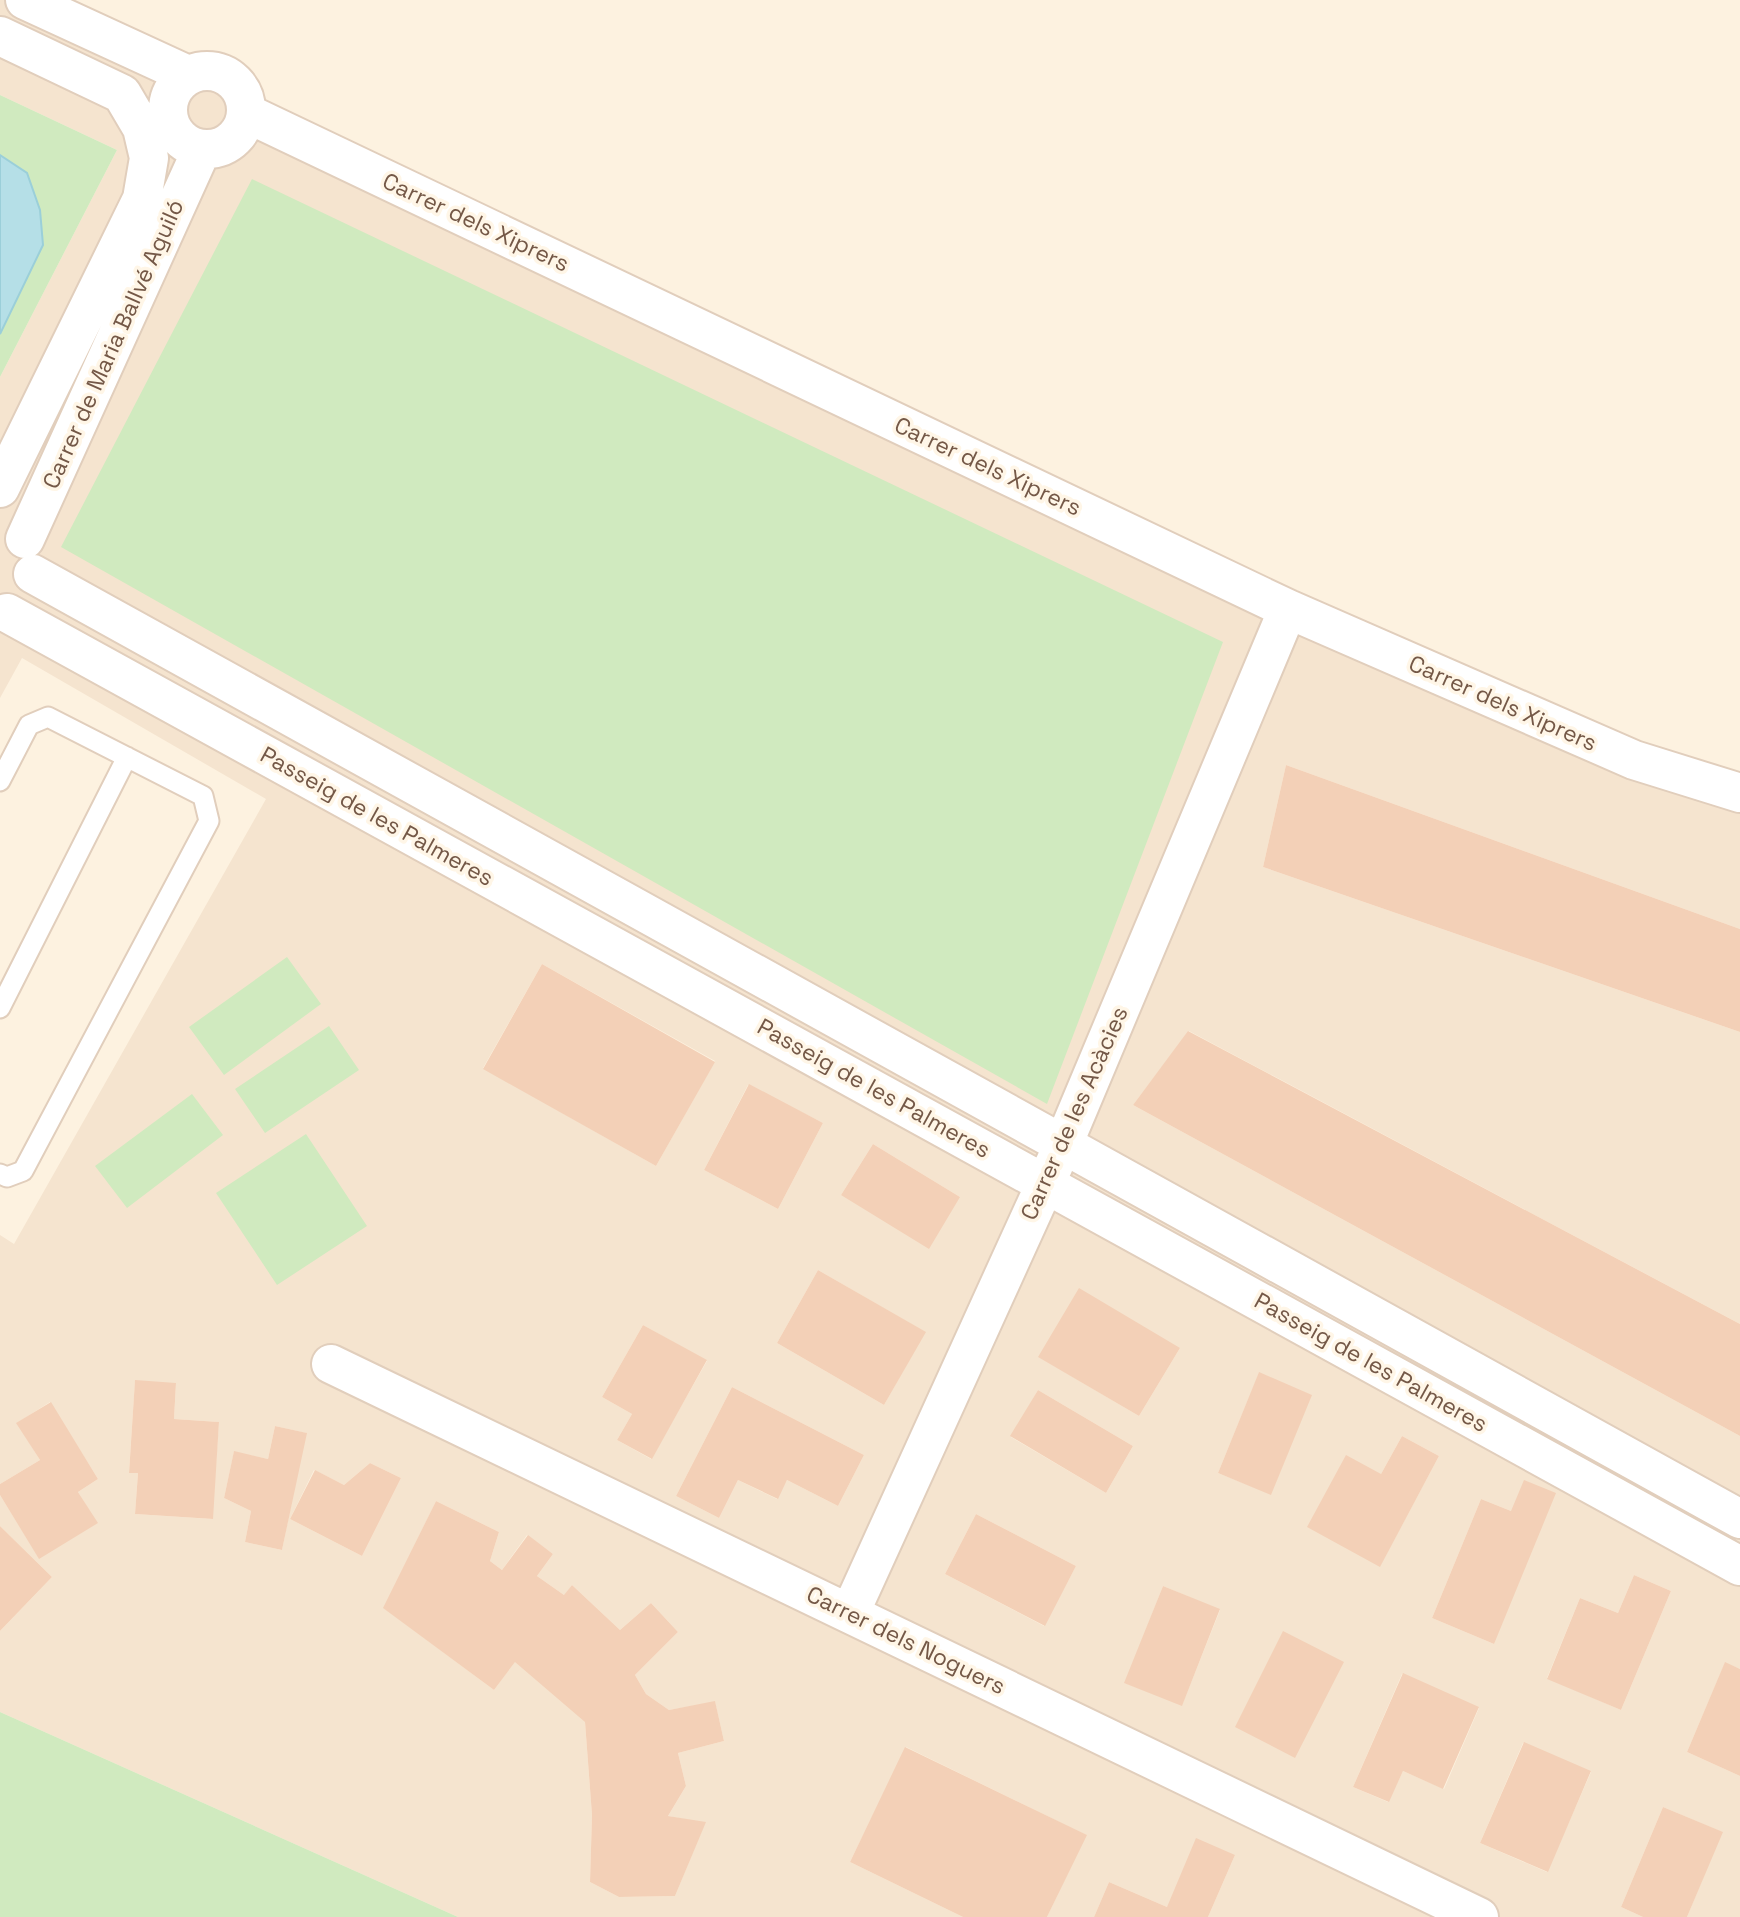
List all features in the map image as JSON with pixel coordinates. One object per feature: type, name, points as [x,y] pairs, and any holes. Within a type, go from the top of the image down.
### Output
[{"type":"street","points":[[0,36],[122,94],[187,139],[213,149],[229,142],[242,128],[246,113],[244,96],[227,76],[217,72],[188,75],[24,0]]},
{"type":"street","points":[[187,139],[167,114],[170,96],[176,85],[188,75]]},
{"type":"street","name":"Carrer de Maria Ballvé Aguiló","points":[[0,488],[142,199],[149,158],[142,128],[122,94]]},
{"type":"street","name":"Carrer dels Xiprers","points":[[246,113],[1288,609],[1634,760],[1740,793]]},
{"type":"street","name":"Carrer de Maria Ballvé Aguiló","points":[[4,614],[27,591],[19,544],[187,139]]},
{"type":"street","name":"Passeig de les Palmeres","points":[[19,544],[1063,1145],[1740,1519]]},
{"type":"street","name":"Carrer de les Acàcies","points":[[850,1613],[1063,1145],[1288,609]]},
{"type":"street","name":"Passeig de les Palmeres","points":[[4,614],[1045,1182],[1740,1566]]},
{"type":"street","name":"Carrer dels Noguers","points":[[331,1364],[1479,1917]]},
{"type":"lane","points":[[0,781],[29,725],[48,717],[204,796],[209,821],[23,1171],[7,1177],[0,1174]]},
{"type":"lane","points":[[0,1007],[127,757]]},
{"type":"shaded area","points":[[0,0],[25,0],[200,71],[217,72],[227,76],[244,96],[1288,609],[1740,793],[1740,929],[1286,765],[1263,867],[1740,1032],[1740,1324],[1189,1031],[1133,1105],[1740,1436],[1740,1669],[1725,1663],[1687,1752],[1740,1776],[1740,1917],[1687,1917],[1722,1832],[1663,1807],[1621,1907],[1643,1917],[1208,1917],[1235,1855],[1167,1907],[1109,1882],[1094,1917],[1047,1917],[1086,1835],[906,1747],[850,1862],[963,1917],[458,1917],[0,1712],[0,1631],[52,1577],[0,1526],[0,1495],[39,1558],[97,1523],[78,1492],[98,1479],[50,1402],[17,1423],[40,1460],[0,1484],[0,1235],[14,1244],[266,799],[22,658],[0,698],[0,377],[117,150],[0,95]],"holes":[[[542,964],[715,1061],[656,1166],[483,1068]],[[748,1085],[823,1123],[778,1209],[704,1170]],[[873,1144],[960,1197],[841,1195]],[[818,1270],[925,1332],[884,1405],[777,1343]],[[643,1325],[707,1361],[651,1459],[617,1440],[632,1414],[602,1397]],[[1180,1348],[1139,1416],[1039,1357]],[[1259,1373],[1311,1395],[1271,1494],[1218,1473]],[[135,1381],[176,1384],[174,1419],[219,1422],[212,1519],[135,1514],[138,1473],[129,1472]],[[732,1387],[864,1455],[838,1506],[787,1480],[777,1499],[738,1480],[719,1518],[676,1496]],[[1038,1390],[1133,1446],[1106,1493],[1011,1437]],[[275,1426],[306,1433],[282,1550],[245,1542],[251,1511],[224,1498],[234,1452],[268,1459]],[[1402,1436],[1439,1456],[1380,1566],[1381,1474]],[[370,1463],[401,1478],[362,1556],[290,1519],[314,1470],[344,1485]],[[1481,1499],[1511,1511],[1494,1644],[1432,1618]],[[436,1501],[499,1532],[490,1561],[502,1570],[527,1535],[553,1554],[537,1576],[564,1595],[494,1690],[384,1608]],[[976,1514],[1076,1566],[1044,1626],[945,1574]],[[1634,1575],[1671,1591],[1621,1710],[1547,1678],[1580,1598],[1618,1613]],[[572,1585],[620,1630],[651,1603],[678,1632],[635,1675],[646,1694],[669,1710],[715,1702],[724,1741],[678,1753],[686,1786],[668,1816],[705,1823],[675,1896],[619,1897],[590,1882],[592,1815],[585,1722],[551,1614]],[[1163,1586],[1220,1610],[1182,1705],[1125,1683]],[[1402,1674],[1479,1708],[1444,1789],[1403,1771],[1388,1802],[1353,1787]],[[1523,1743],[1591,1772],[1547,1872],[1480,1843]]]},
{"type":"green space","points":[[0,95],[117,150],[0,377]]},
{"type":"green space","points":[[252,179],[1223,642],[1047,1104],[61,547]]},
{"type":"green space","points":[[287,957],[321,1004],[224,1075],[189,1027]]},
{"type":"green space","points":[[329,1026],[359,1070],[265,1133],[235,1089]]},
{"type":"green space","points":[[192,1094],[223,1135],[127,1208],[95,1166]]},
{"type":"green space","points":[[306,1134],[367,1226],[277,1285],[216,1193]]},
{"type":"green space","points":[[0,1712],[458,1917],[0,1917]]},
{"type":"water","points":[[0,155],[27,173],[40,210],[43,245],[0,334]]},
{"type":"building","points":[[1286,765],[1740,929],[1740,1032],[1263,867]]},
{"type":"building","points":[[542,964],[715,1062],[656,1166],[483,1069]]},
{"type":"building","points":[[1188,1031],[1740,1324],[1740,1436],[1133,1105]]},
{"type":"building","points":[[749,1084],[823,1123],[778,1209],[704,1170]]},
{"type":"building","points":[[873,1144],[960,1197],[929,1249],[841,1195]]},
{"type":"building","points":[[818,1270],[926,1332],[884,1405],[777,1343]]},
{"type":"building","points":[[1079,1288],[1180,1348],[1139,1416],[1038,1357]]},
{"type":"building","points":[[643,1325],[707,1360],[652,1459],[617,1440],[632,1414],[602,1397]]},
{"type":"building","points":[[1259,1372],[1312,1395],[1271,1495],[1218,1473]]},
{"type":"building","points":[[135,1380],[176,1383],[174,1419],[219,1422],[213,1519],[135,1514],[138,1473],[129,1473]]},
{"type":"building","points":[[732,1387],[864,1455],[838,1506],[787,1480],[778,1499],[738,1480],[719,1518],[676,1496]]},
{"type":"building","points":[[1038,1390],[1133,1446],[1106,1493],[1010,1436]]},
{"type":"building","points":[[51,1402],[98,1479],[78,1492],[98,1523],[39,1559],[0,1495],[0,1484],[40,1460],[16,1423]]},
{"type":"building","points":[[275,1426],[307,1433],[282,1550],[245,1542],[251,1511],[224,1498],[234,1451],[268,1459]]},
{"type":"building","points":[[1402,1436],[1439,1456],[1380,1567],[1307,1527],[1346,1455],[1381,1474]]},
{"type":"building","points":[[370,1463],[401,1478],[362,1556],[290,1519],[315,1470],[344,1485]]},
{"type":"building","points":[[1524,1480],[1556,1493],[1494,1644],[1432,1618],[1481,1499],[1511,1511]]},
{"type":"building","points":[[436,1501],[499,1532],[490,1561],[502,1570],[528,1535],[553,1554],[537,1576],[564,1595],[572,1585],[620,1630],[651,1603],[678,1632],[635,1675],[646,1694],[669,1710],[715,1701],[724,1741],[678,1753],[686,1786],[668,1816],[706,1822],[675,1896],[619,1897],[590,1882],[592,1815],[585,1722],[515,1662],[494,1690],[383,1608]]},
{"type":"building","points":[[976,1514],[1076,1566],[1045,1626],[945,1574]]},
{"type":"building","points":[[0,1526],[52,1577],[0,1631]]},
{"type":"building","points":[[1634,1575],[1671,1591],[1621,1710],[1547,1679],[1580,1598],[1618,1613]]},
{"type":"building","points":[[1163,1586],[1220,1609],[1182,1706],[1124,1683]]},
{"type":"building","points":[[1283,1631],[1344,1662],[1295,1758],[1235,1727]]},
{"type":"building","points":[[1725,1662],[1740,1669],[1740,1776],[1687,1752]]},
{"type":"building","points":[[1403,1673],[1479,1707],[1443,1789],[1403,1771],[1389,1802],[1353,1787]]},
{"type":"building","points":[[1524,1742],[1591,1771],[1548,1872],[1480,1843]]},
{"type":"building","points":[[905,1747],[1087,1835],[1047,1917],[963,1917],[850,1862]]},
{"type":"building","points":[[1663,1807],[1723,1832],[1687,1917],[1643,1917],[1621,1907]]},
{"type":"building","points":[[1196,1838],[1235,1855],[1208,1917],[1094,1917],[1109,1882],[1167,1907]]}]
